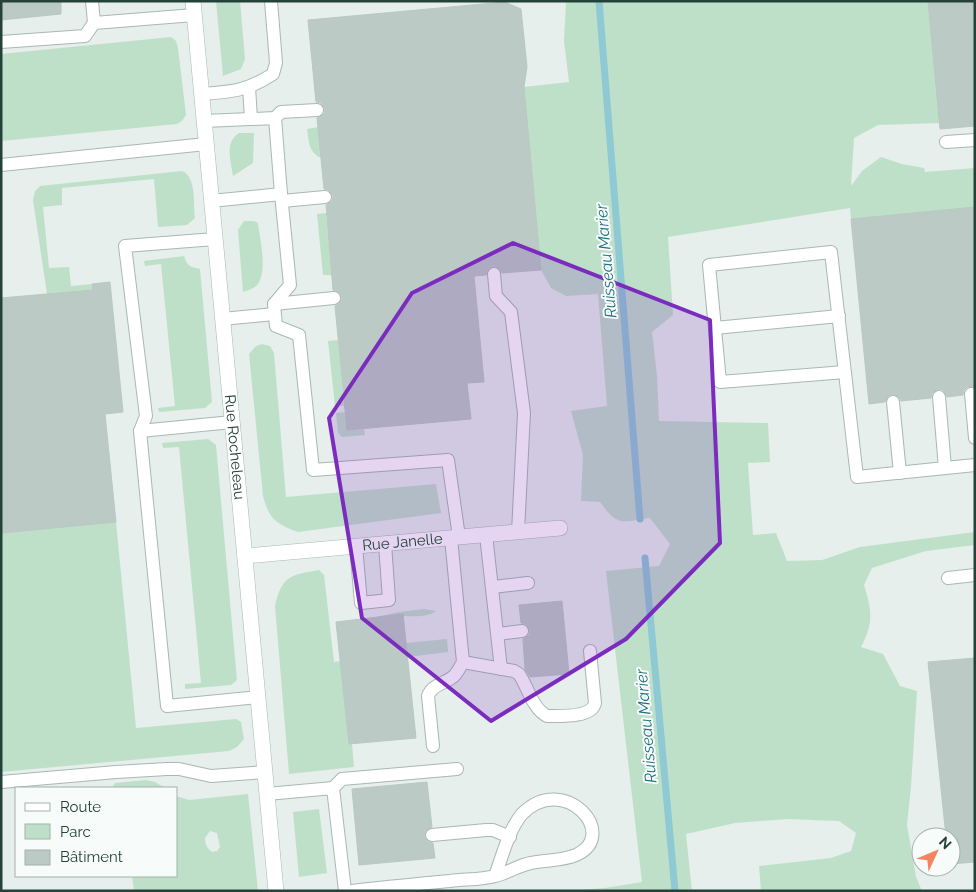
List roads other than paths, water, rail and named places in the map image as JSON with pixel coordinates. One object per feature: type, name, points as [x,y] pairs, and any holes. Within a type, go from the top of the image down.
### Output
[{"type":"street","name":"Rue Rocheleau","points":[[194,8],[276,891]]},
{"type":"street","name":"Rue Janelle","points":[[245,556],[560,528]]},
{"type":"lane","points":[[1,42],[85,36],[94,23],[92,1]]},
{"type":"lane","points":[[202,94],[238,91],[273,74],[276,69],[271,1]]},
{"type":"lane","points":[[94,23],[194,8]]},
{"type":"lane","points":[[249,87],[251,119]]},
{"type":"lane","points":[[204,121],[275,118],[281,112],[316,110]]},
{"type":"lane","points":[[275,118],[290,285],[274,309],[276,326],[299,335],[313,470],[448,460],[463,662],[453,676],[436,686],[430,691],[428,696],[433,746]]},
{"type":"lane","points":[[946,142],[975,140]]},
{"type":"lane","points":[[1,165],[206,144]]},
{"type":"lane","points":[[211,201],[325,197]]},
{"type":"lane","points":[[215,239],[125,246],[146,416],[140,431],[167,706],[258,696]]},
{"type":"lane","points":[[845,372],[720,382],[709,266],[831,252],[838,316],[845,372],[857,477],[975,465]]},
{"type":"lane","points":[[494,274],[496,296],[511,312],[524,413],[518,532]]},
{"type":"lane","points":[[222,319],[334,298]]},
{"type":"lane","points":[[715,328],[838,316]]},
{"type":"lane","points":[[971,394],[975,438]]},
{"type":"lane","points":[[939,397],[946,468]]},
{"type":"lane","points":[[893,402],[900,473]]},
{"type":"lane","points":[[140,431],[232,422]]},
{"type":"lane","points":[[486,535],[501,669]]},
{"type":"lane","points":[[356,546],[361,603],[389,600],[385,544]]},
{"type":"lane","points":[[948,578],[975,575]]},
{"type":"lane","points":[[493,587],[528,583]]},
{"type":"lane","points":[[498,634],[522,632]]},
{"type":"lane","points":[[463,662],[514,671],[519,674],[542,714],[547,716],[582,714],[590,712],[594,708],[595,703],[590,651]]},
{"type":"lane","points":[[1,782],[167,769],[179,769],[211,776],[265,772]]},
{"type":"lane","points":[[267,794],[333,788],[342,778],[457,769]]},
{"type":"lane","points":[[333,788],[345,891]]},
{"type":"lane","points":[[352,891],[495,876],[529,863],[577,855],[589,843],[591,836],[591,825],[587,815],[579,806],[566,801],[541,802],[531,807],[522,814],[513,827],[495,876]]},
{"type":"lane","points":[[432,835],[492,830],[510,837]]},
{"type":"waterway","name":"Ruisseau Marier","points":[[599,1],[640,519]]},
{"type":"waterway","name":"Ruisseau Marier","points":[[645,558],[675,891]]}]
